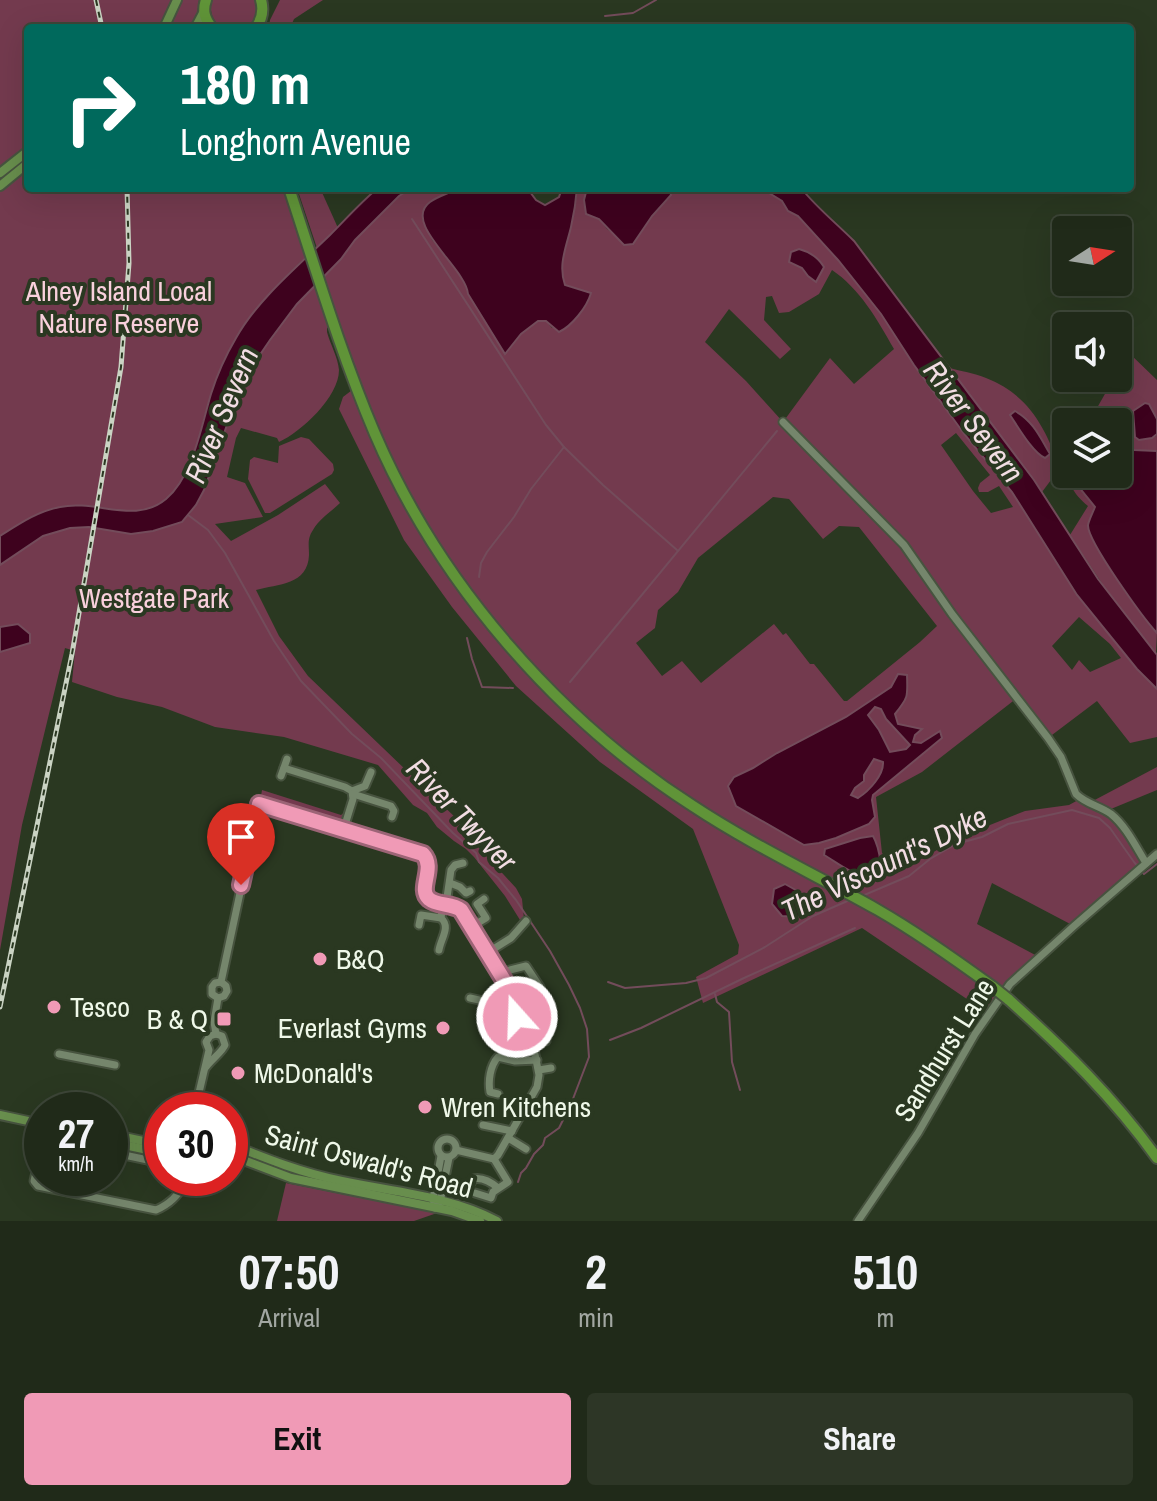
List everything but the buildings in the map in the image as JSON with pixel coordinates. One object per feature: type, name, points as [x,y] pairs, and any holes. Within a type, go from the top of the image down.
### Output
[{"type":"highway","points":[[259,24],[264,2]]},
{"type":"highway","points":[[205,4],[209,24]]},
{"type":"highway","points":[[290,192],[363,403],[393,472],[458,582],[515,654],[590,729],[690,805],[877,909],[993,987],[1052,1038],[1101,1087],[1157,1158]]},
{"type":"main road","points":[[166,24],[177,0]]},
{"type":"main road","points":[[197,24],[205,4]]},
{"type":"main road","points":[[0,173],[24,154]]},
{"type":"main road","points":[[0,186],[24,166]]},
{"type":"main road","points":[[0,1115],[24,1120]]},
{"type":"main road","name":"Saint Oswald's Road","points":[[248,1151],[295,1170],[436,1204],[480,1221]]},
{"type":"main road","name":"Saint Oswald's Road","points":[[248,1162],[291,1178],[467,1207],[497,1221]]},
{"type":"street","points":[[783,422],[904,545],[952,614],[1048,738],[1061,757],[1076,794],[1080,799],[1110,813],[1146,863]]},
{"type":"street","points":[[284,768],[345,787],[352,793],[391,806],[394,811],[392,817]]},
{"type":"street","points":[[344,828],[352,793],[365,786],[371,772]]},
{"type":"street","points":[[216,1034],[214,1022],[218,998],[212,994],[212,987],[221,982],[259,804],[423,854],[428,864],[426,896],[430,900],[458,907],[507,985],[512,1009],[531,1034],[539,1070],[537,1087],[494,1159]]},
{"type":"street","name":"Sandhurst Lane","points":[[858,1221],[918,1133],[975,1034],[1010,984],[1157,854]]},
{"type":"street","points":[[430,927],[444,904],[451,870],[463,863]]},
{"type":"street","points":[[450,883],[466,893],[470,891]]},
{"type":"street","points":[[471,927],[486,918],[477,904],[484,899]]},
{"type":"street","points":[[419,925],[421,915],[437,918],[446,925],[439,950]]},
{"type":"street","points":[[487,953],[511,938],[526,921]]},
{"type":"street","points":[[501,975],[526,966],[540,987],[532,995]]},
{"type":"street","points":[[470,998],[495,1003],[496,994],[507,985]]},
{"type":"street","points":[[525,1025],[550,1007]]},
{"type":"street","points":[[498,1037],[501,1025],[517,1017]]},
{"type":"street","points":[[199,1092],[213,1052],[224,1048],[222,1036],[216,1034],[207,1039],[206,1044],[213,1052]]},
{"type":"street","points":[[533,1045],[546,1041]]},
{"type":"street","points":[[59,1054],[115,1065]]},
{"type":"street","points":[[498,1094],[490,1092],[489,1088],[492,1064],[498,1057],[515,1061],[537,1060]]},
{"type":"street","points":[[539,1070],[551,1068]]},
{"type":"street","points":[[519,1120],[527,1125]]},
{"type":"street","points":[[483,1125],[510,1134],[526,1149]]},
{"type":"street","points":[[449,1139],[454,1142],[456,1150],[454,1155],[445,1157],[438,1149],[439,1143],[449,1139]]},
{"type":"street","points":[[456,1150],[494,1159],[508,1182],[493,1192],[491,1198],[475,1193]]},
{"type":"street","points":[[436,1204],[445,1157]]},
{"type":"street","points":[[471,1183],[475,1178],[491,1182],[498,1188]]},
{"type":"street","points":[[87,1196],[156,1210],[167,1205],[173,1196]]},
{"type":"green space","name":"Alney Island Local Nature Reserve","points":[[0,0],[199,0],[197,15],[203,24],[24,24],[24,192],[285,192],[307,256],[252,317],[230,351],[213,389],[184,476],[166,499],[154,506],[128,511],[74,505],[60,507],[36,515],[0,536]]},
{"type":"green space","points":[[212,0],[256,0],[258,8],[252,24],[217,24],[211,8]]},
{"type":"green space","points":[[280,0],[323,0],[294,19],[292,24],[270,24]]},
{"type":"green space","points":[[298,192],[322,192],[338,228],[317,248]]},
{"type":"green space","name":"Westgate Park","points":[[406,192],[451,192],[429,203],[422,219],[432,240],[467,284],[468,294],[505,354],[521,334],[538,321],[546,321],[552,328],[591,293],[565,285],[563,277],[576,192],[586,192],[584,200],[607,229],[618,237],[641,233],[671,192],[767,192],[782,201],[788,211],[798,216],[838,260],[881,314],[965,435],[1012,492],[1077,595],[1157,689],[1157,737],[1130,743],[1097,701],[1048,738],[1017,698],[922,772],[876,797],[882,853],[900,871],[960,837],[1025,811],[1069,805],[1080,799],[1089,803],[1157,767],[1157,790],[1106,811],[1146,863],[1074,926],[992,883],[977,924],[1039,957],[1010,984],[989,1014],[862,928],[703,1003],[696,977],[738,954],[739,945],[693,829],[600,762],[516,686],[452,607],[404,540],[339,409],[343,397],[356,387],[343,365],[330,326],[327,332],[339,370],[326,402],[298,430],[279,442],[277,438],[241,428],[236,438],[227,477],[245,483],[263,517],[215,524],[231,541],[325,484],[340,503],[318,522],[311,533],[307,565],[298,578],[256,590],[279,636],[308,676],[457,819],[468,836],[516,888],[522,899],[524,919],[520,920],[474,857],[437,827],[427,813],[413,805],[378,765],[284,737],[215,727],[162,707],[117,697],[72,682],[75,651],[65,648],[22,825],[0,950],[0,552],[47,523],[189,515],[204,490],[249,371],[297,304],[355,240]],"holes":[[[832,270],[859,295],[894,349],[854,384],[830,358],[783,422],[705,342],[729,309],[780,359],[791,349],[764,320],[766,297],[772,296],[779,313],[789,312],[819,294]],[[956,433],[990,475],[980,483],[979,492],[988,492],[999,486],[1013,507],[991,513],[973,491],[941,445]],[[773,497],[789,499],[823,539],[839,526],[859,527],[937,626],[847,701],[814,664],[810,664],[786,633],[783,635],[774,624],[701,683],[682,661],[662,676],[636,643],[655,628],[658,610],[678,592],[698,558]],[[1079,617],[1110,644],[1121,658],[1090,672],[1079,660],[1072,670],[1052,646]]]},
{"type":"green space","points":[[1132,356],[1157,380],[1157,419],[1149,404],[1145,403],[1133,411],[1133,415],[1155,437],[1157,434],[1157,451],[1132,449],[1132,408],[1097,408],[1106,392],[1132,392]]},
{"type":"green space","points":[[949,368],[1001,385],[1014,393],[1034,414],[1052,449],[1052,479],[1042,492]]},
{"type":"green space","points":[[301,437],[309,439],[333,464],[334,470],[270,513],[265,513],[248,479],[250,460],[254,457],[278,463],[279,446]]},
{"type":"green space","points":[[1072,488],[1081,488],[1095,507],[1091,537],[1125,592],[1157,633],[1156,653],[1115,603],[1070,535],[1088,506]]},
{"type":"green space","points":[[262,790],[341,815],[345,812],[343,821],[261,796]]},
{"type":"green space","points":[[286,1183],[437,1213],[414,1221],[277,1221]]},
{"type":"water","name":"River Severn","points":[[374,192],[406,192],[355,240],[297,304],[249,371],[204,490],[182,522],[131,534],[89,527],[70,528],[43,536],[0,565],[0,536],[44,512],[74,505],[141,510],[166,499],[183,478],[216,380],[245,324],[279,284]]},
{"type":"water","points":[[450,192],[530,192],[545,205],[559,197],[561,192],[576,192],[562,270],[565,285],[591,293],[583,310],[559,332],[546,321],[538,321],[521,334],[505,354],[468,294],[465,283],[423,222],[423,211],[437,198]]},
{"type":"water","points":[[586,192],[671,192],[671,195],[633,244],[624,245],[599,219],[586,214]]},
{"type":"water","name":"River Severn","points":[[767,192],[805,192],[854,241],[1034,480],[1098,579],[1157,655],[1157,689],[1077,595],[1012,492],[965,435],[881,314],[838,260],[798,216],[788,211],[782,201]]},
{"type":"water","points":[[799,249],[813,255],[824,267],[816,282],[802,268],[789,262],[791,252]]},
{"type":"water","points":[[1145,403],[1149,404],[1157,419],[1157,434],[1139,440],[1135,437],[1133,411]]},
{"type":"water","points":[[1015,411],[1027,420],[1039,436],[1050,454],[1045,458],[1031,445],[1010,415]]},
{"type":"water","points":[[1132,449],[1157,451],[1157,633],[1129,597],[1090,534],[1088,525],[1095,507],[1080,488],[1132,488]]},
{"type":"water","points":[[18,624],[30,634],[30,643],[0,652],[0,627]]},
{"type":"water","points":[[898,674],[907,675],[906,697],[895,714],[898,724],[922,729],[913,742],[921,743],[940,731],[942,738],[873,795],[875,817],[869,824],[836,838],[804,845],[736,806],[728,786],[734,777],[846,717],[891,687]],"holes":[[[875,707],[881,709],[910,745],[906,749],[890,752],[868,715]],[[874,759],[883,762],[878,777],[858,798],[851,795],[864,781],[864,775]]]},
{"type":"water","points":[[873,836],[878,847],[880,869],[872,877],[854,873],[824,855],[825,849]]},
{"type":"water","points":[[785,884],[817,902],[817,908],[796,917],[782,916],[772,904],[774,889]]},
{"type":"waterway","points":[[605,16],[633,13],[656,0]]},
{"type":"waterway","points":[[412,219],[546,425],[564,447],[487,552],[479,577]]},
{"type":"waterway","points":[[570,682],[777,431]]},
{"type":"waterway","points":[[564,447],[677,550]]},
{"type":"waterway","name":"River Twyver","points":[[188,515],[208,530],[225,553],[274,641],[301,681],[476,853],[479,862],[498,878],[516,900],[569,985],[587,1029],[589,1057],[559,1128],[545,1138],[518,1182]]},
{"type":"waterway","points":[[467,638],[482,687],[513,688]]},
{"type":"waterway","name":"The Viscount's Dyke","points":[[862,896],[909,876],[956,844],[982,837],[1008,824],[1072,810],[1099,818],[1144,874],[1157,864]]},
{"type":"waterway","name":"The Viscount's Dyke","points":[[608,982],[625,988],[686,983],[706,978],[765,947],[813,916],[852,899]]},
{"type":"waterway","points":[[610,1040],[855,928]]},
{"type":"waterway","points":[[715,994],[717,1002],[729,1012],[732,1062],[740,1090]]},
{"type":"railway","points":[[96,0],[101,24]]},
{"type":"railway","points":[[0,1007],[72,654],[121,367],[129,263],[127,192]]},
{"type":"place","name":"B&Q","points":[[320,959]]},
{"type":"place","name":"Tesco","points":[[54,1007]]},
{"type":"place","name":"B & Q","points":[[224,1019]]},
{"type":"place","name":"Everlast Gyms","points":[[443,1028]]},
{"type":"place","name":"McDonald's","points":[[238,1073]]},
{"type":"place","name":"Wren Kitchens","points":[[425,1107]]},
{"type":"route","points":[[241,885],[259,804],[423,854],[428,860],[426,896],[461,910],[507,985],[517,1017]]}]
